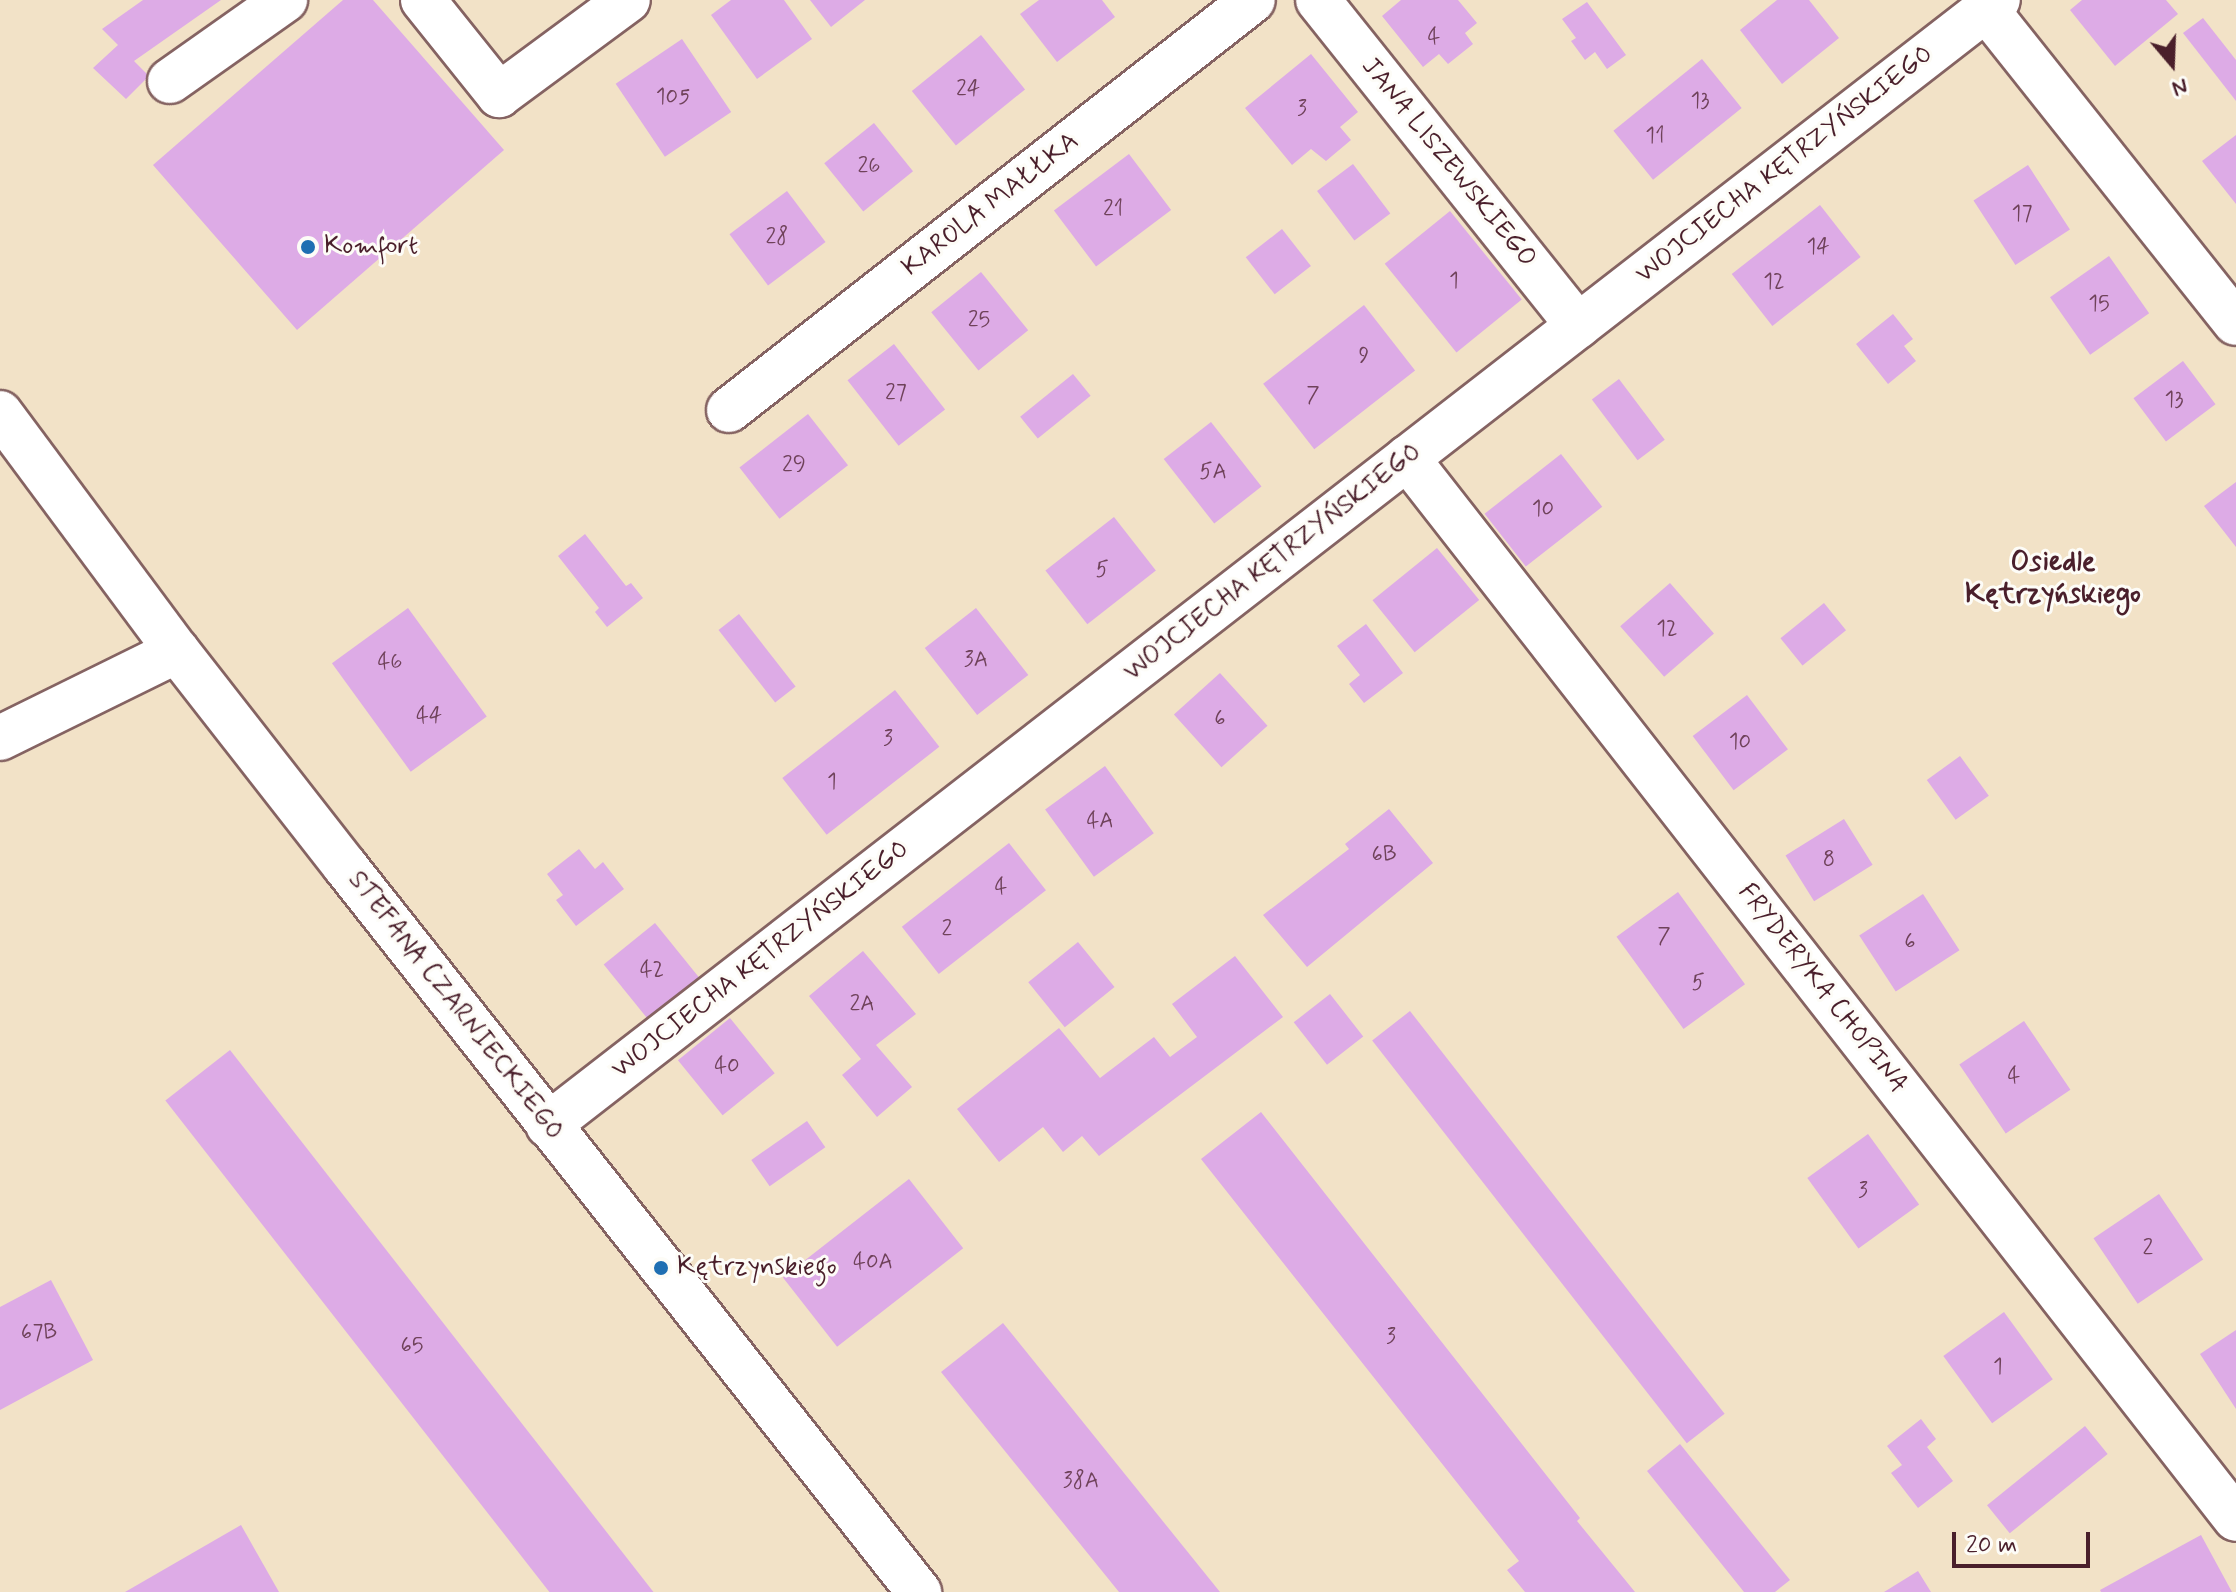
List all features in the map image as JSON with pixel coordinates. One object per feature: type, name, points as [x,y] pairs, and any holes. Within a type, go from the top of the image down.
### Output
[{"type":"street","points":[[170,81],[285,0]]},
{"type":"street","points":[[423,0],[499,95],[628,0]]},
{"type":"street","name":"KAROLA MAŁŁKA","points":[[729,410],[1253,0]]},
{"type":"street","name":"JANA LISZEWSKIEGO","points":[[1318,0],[1578,326]]},
{"type":"street","points":[[1992,4],[2236,323]]},
{"type":"street","name":"WOJCIECHA KĘTRZYŃSKIEGO","points":[[548,1125],[1992,4]]},
{"type":"street","name":"STEFANA CZARNIECKIEGO","points":[[0,413],[177,651],[919,1592]]},
{"type":"street","name":"FRYDERYKA CHOPINA","points":[[1407,458],[2236,1519]]},
{"type":"street","points":[[0,738],[177,651]]},
{"type":"building","points":[[143,0],[221,0],[134,61],[149,76],[126,99],[93,68],[118,45],[102,29]]},
{"type":"building","name":"Komfort","points":[[343,0],[373,0],[504,150],[297,330],[153,165]]},
{"type":"building","points":[[731,0],[784,0],[812,39],[757,79],[711,15]]},
{"type":"building","points":[[810,0],[865,0],[831,27]]},
{"type":"building","points":[[1039,0],[1102,0],[1115,17],[1057,62],[1020,14]]},
{"type":"building","points":[[1401,0],[1458,0],[1477,23],[1465,33],[1473,44],[1448,64],[1439,54],[1423,67],[1382,16]]},
{"type":"building","points":[[1777,0],[1809,0],[1839,38],[1782,84],[1740,30]]},
{"type":"building","points":[[2082,0],[2166,0],[2178,14],[2115,66],[2070,10]]},
{"type":"building","points":[[1587,2],[1626,55],[1607,69],[1595,52],[1585,60],[1571,41],[1576,38],[1562,19]]},
{"type":"building","points":[[2203,18],[2236,60],[2236,101],[2183,33]]},
{"type":"building","points":[[981,35],[1025,89],[956,145],[912,91]]},
{"type":"building","points":[[682,39],[731,112],[665,157],[616,84]]},
{"type":"building","points":[[1311,54],[1358,112],[1340,127],[1351,140],[1326,161],[1311,149],[1292,165],[1245,108]]},
{"type":"building","points":[[1702,59],[1742,108],[1653,180],[1613,131]]},
{"type":"building","points":[[874,123],[913,171],[863,211],[824,163]]},
{"type":"building","points":[[2236,135],[2236,204],[2202,161]]},
{"type":"building","points":[[1129,154],[1171,210],[1096,266],[1054,211]]},
{"type":"building","points":[[1353,164],[1390,214],[1354,241],[1317,191]]},
{"type":"building","points":[[2028,165],[2070,230],[2015,265],[1973,200]]},
{"type":"building","points":[[787,191],[826,242],[768,285],[729,234]]},
{"type":"building","points":[[1820,205],[1861,257],[1772,326],[1732,274]]},
{"type":"building","points":[[1450,211],[1522,300],[1456,352],[1385,264]]},
{"type":"building","points":[[1282,229],[1311,266],[1275,294],[1246,257]]},
{"type":"building","points":[[2109,256],[2149,313],[2090,355],[2050,297]]},
{"type":"building","points":[[981,272],[1028,330],[978,371],[931,312]]},
{"type":"building","points":[[1364,305],[1415,370],[1314,449],[1263,384]]},
{"type":"building","points":[[1893,314],[1913,339],[1904,346],[1916,361],[1888,384],[1856,344]]},
{"type":"building","points":[[894,344],[945,409],[899,446],[848,380]]},
{"type":"building","points":[[2183,361],[2215,404],[2166,441],[2133,398]]},
{"type":"building","points":[[1073,374],[1091,396],[1038,439],[1020,417]]},
{"type":"building","points":[[1619,379],[1665,440],[1638,460],[1592,399]]},
{"type":"building","points":[[808,414],[848,465],[779,519],[739,468]]},
{"type":"building","points":[[1211,422],[1261,487],[1214,524],[1164,459]]},
{"type":"building","points":[[1561,454],[1602,507],[1526,567],[1485,514]]},
{"type":"building","points":[[2236,482],[2236,547],[2204,506]]},
{"type":"building","points":[[1114,517],[1156,571],[1087,624],[1045,571]]},
{"type":"building","points":[[585,534],[626,586],[631,583],[643,598],[607,627],[595,612],[599,608],[558,556]]},
{"type":"building","points":[[1437,548],[1479,600],[1415,652],[1372,600]]},
{"type":"building","points":[[1670,583],[1714,634],[1664,677],[1620,626]]},
{"type":"building","points":[[1824,603],[1846,630],[1803,665],[1780,638]]},
{"type":"building","points":[[408,608],[487,716],[411,772],[332,663]]},
{"type":"building","points":[[976,608],[1028,675],[977,715],[925,648]]},
{"type":"building","points":[[739,614],[796,686],[775,703],[719,630]]},
{"type":"building","points":[[1366,624],[1403,673],[1364,703],[1349,684],[1360,675],[1337,646]]},
{"type":"building","points":[[1220,673],[1268,726],[1221,767],[1174,714]]},
{"type":"building","points":[[895,690],[939,747],[827,835],[782,778]]},
{"type":"building","points":[[1747,695],[1788,749],[1734,790],[1693,736]]},
{"type":"building","points":[[1960,756],[1989,796],[1956,820],[1927,780]]},
{"type":"building","points":[[1105,766],[1154,833],[1094,877],[1045,809]]},
{"type":"building","points":[[1389,809],[1433,863],[1307,967],[1263,915],[1349,849],[1345,844]]},
{"type":"building","points":[[1844,819],[1873,865],[1814,901],[1785,856]]},
{"type":"building","points":[[1009,843],[1046,890],[939,974],[902,927]]},
{"type":"building","points":[[579,849],[595,869],[603,862],[624,889],[576,926],[556,900],[563,895],[547,874]]},
{"type":"building","points":[[1678,892],[1745,984],[1684,1029],[1617,937]]},
{"type":"building","points":[[1923,894],[1959,950],[1896,992],[1859,935]]},
{"type":"building","points":[[655,923],[700,978],[648,1020],[604,965]]},
{"type":"building","points":[[1078,942],[1115,987],[1065,1027],[1028,982]]},
{"type":"building","points":[[863,951],[916,1014],[876,1045],[912,1087],[877,1117],[842,1075],[861,1059],[809,996]]},
{"type":"building","points":[[1235,956],[1283,1017],[1099,1156],[1082,1136],[1063,1152],[1043,1127],[999,1162],[957,1109],[1059,1028],[1100,1078],[1154,1037],[1170,1057],[1197,1037],[1172,1004]]},
{"type":"building","points":[[1330,994],[1363,1037],[1327,1065],[1294,1022]]},
{"type":"building","points":[[1410,1011],[1725,1414],[1687,1443],[1372,1041]]},
{"type":"building","points":[[730,1018],[775,1073],[723,1115],[678,1060]]},
{"type":"building","points":[[2024,1021],[2070,1090],[2006,1133],[1959,1065]]},
{"type":"building","points":[[230,1050],[653,1592],[549,1592],[165,1100]]},
{"type":"building","points":[[1261,1112],[1635,1592],[1525,1592],[1507,1570],[1519,1561],[1201,1159]]},
{"type":"building","points":[[807,1121],[825,1147],[770,1186],[751,1160]]},
{"type":"building","points":[[1868,1134],[1919,1204],[1858,1248],[1807,1178]]},
{"type":"building","points":[[909,1179],[963,1248],[837,1347],[783,1278]]},
{"type":"building","points":[[2159,1194],[2203,1259],[2138,1304],[2094,1238]]},
{"type":"building","points":[[51,1280],[93,1360],[0,1410],[0,1307]]},
{"type":"building","points":[[2004,1312],[2053,1379],[1992,1423],[1943,1356]]},
{"type":"building","points":[[1003,1323],[1220,1592],[1119,1592],[941,1372]]},
{"type":"building","points":[[2236,1330],[2236,1409],[2200,1354]]},
{"type":"building","points":[[1921,1419],[1936,1439],[1927,1447],[1953,1481],[1918,1508],[1891,1473],[1902,1465],[1887,1446]]},
{"type":"building","points":[[2085,1426],[2108,1454],[2010,1533],[1987,1505]]},
{"type":"building","points":[[1680,1444],[1790,1580],[1775,1592],[1744,1592],[1647,1471]]},
{"type":"building","points":[[241,1525],[279,1592],[125,1592]]},
{"type":"building","points":[[2201,1535],[2232,1592],[2101,1592],[2100,1590]]},
{"type":"building","points":[[1918,1571],[1931,1592],[1884,1592]]},
{"type":"place","name":"Komfort","points":[[308,247]]},
{"type":"place","name":"Kętrzynskiego","points":[[661,1268]]},
{"type":"district","name":"Osiedle Kętrzyńskiego","points":[[2053,579]]}]
